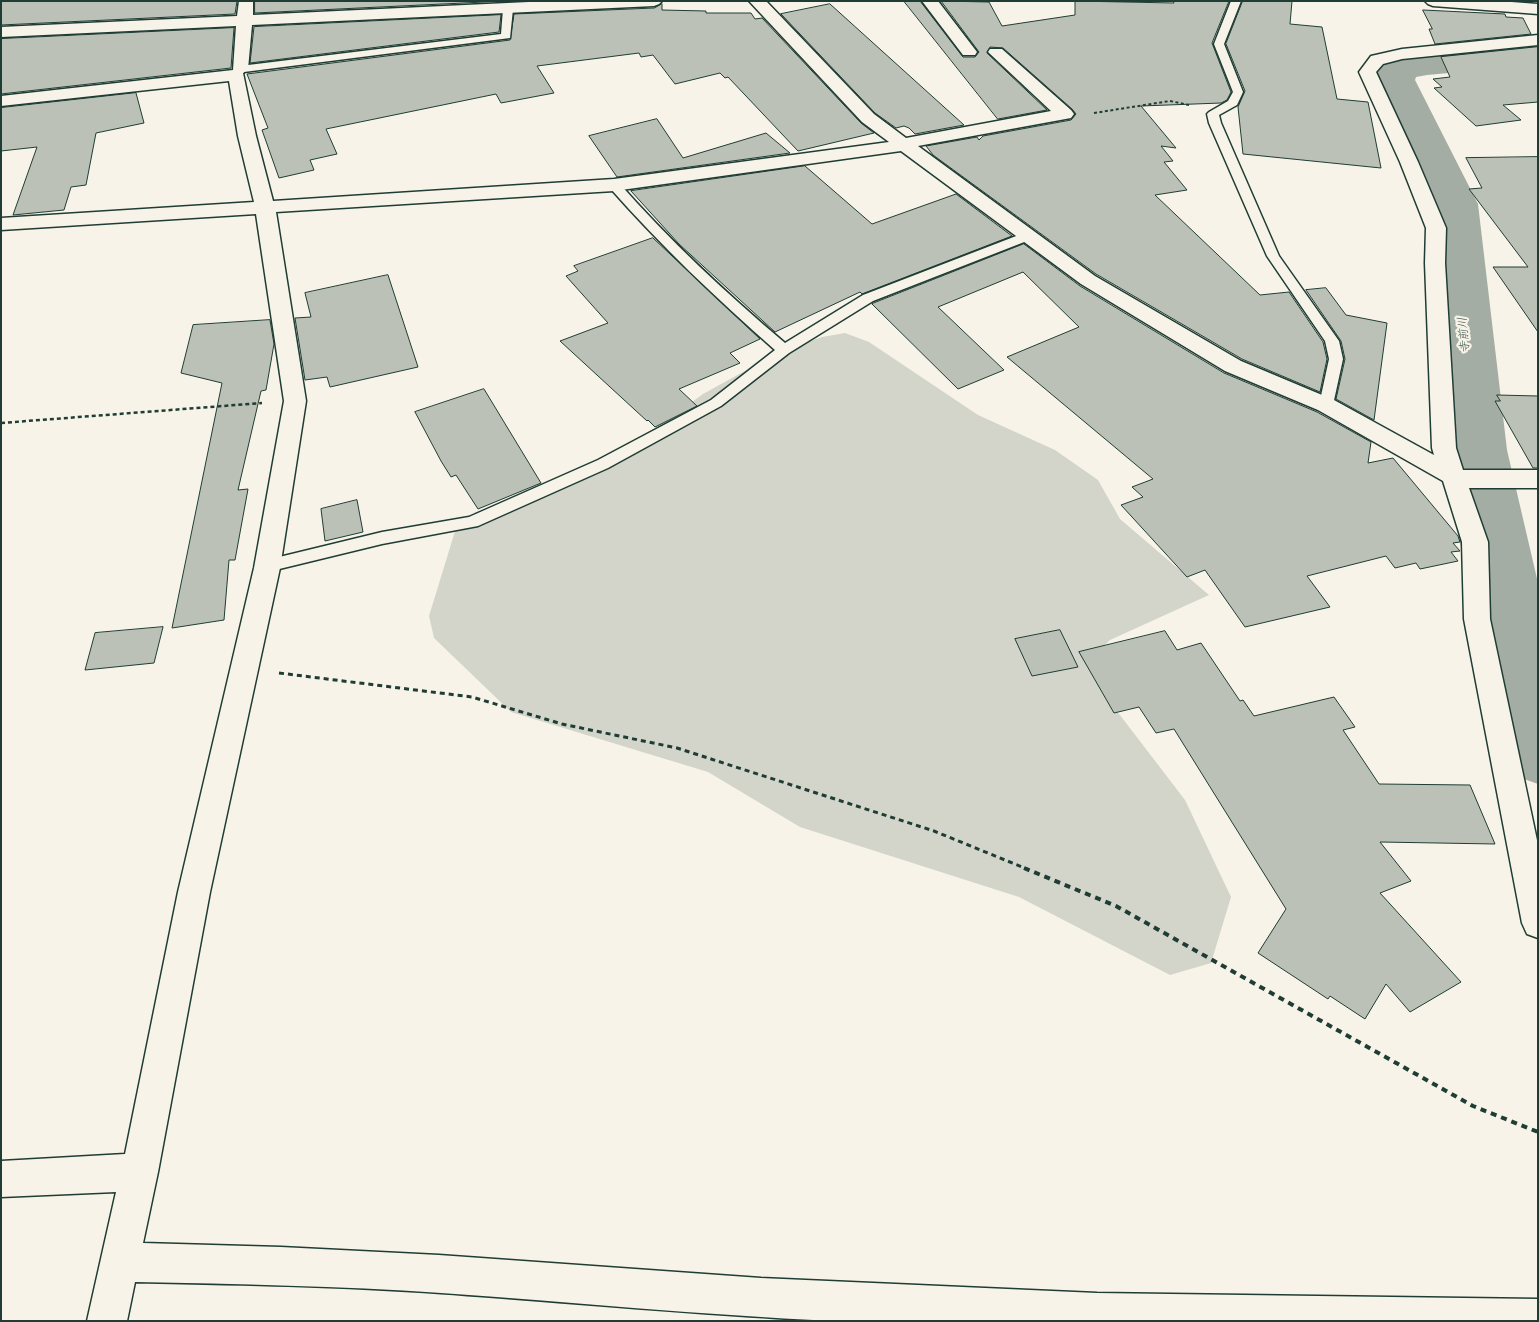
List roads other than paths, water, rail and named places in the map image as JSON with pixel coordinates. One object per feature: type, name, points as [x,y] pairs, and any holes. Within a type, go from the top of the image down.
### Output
[{"type":"street","points":[[107,1321],[140,1172],[194,892],[267,566],[295,401],[265,207],[247,136],[238,72],[246,1]]},
{"type":"street","points":[[1,32],[244,21],[362,8],[508,9],[654,1]]},
{"type":"street","points":[[757,1],[868,118],[1088,280],[1233,366],[1326,405],[1461,478],[1538,479]]},
{"type":"street","points":[[930,1],[969,52]]},
{"type":"street","points":[[1433,1],[1538,8]]},
{"type":"street","points":[[1538,40],[1402,54],[1377,60],[1367,72],[1409,162],[1436,228],[1435,263],[1444,448],[1461,478],[1475,542],[1477,619],[1538,923]]},
{"type":"street","points":[[1,224],[614,185],[905,145],[914,141],[1065,114],[996,52]]},
{"type":"street","points":[[1,101],[238,72]]},
{"type":"street","points":[[1,1180],[140,1172]]},
{"type":"street","points":[[120,1262],[281,1266],[439,1274],[761,1298],[1087,1312],[1538,1318]]},
{"type":"lane","points":[[1236,1],[1220,44],[1238,92],[1234,103],[1213,114],[1215,123],[1273,256],[1332,341],[1336,359],[1326,405]]},
{"type":"lane","points":[[238,72],[506,36],[508,9]]},
{"type":"lane","points":[[614,185],[647,223],[732,307],[784,350]]},
{"type":"lane","points":[[267,566],[382,538],[472,522],[603,464],[716,404],[784,350],[868,298],[1028,236]]},
{"type":"waterway","name":"寺前川","points":[[1538,52],[1427,62],[1401,67],[1392,80],[1452,204],[1475,450],[1538,751]]}]
